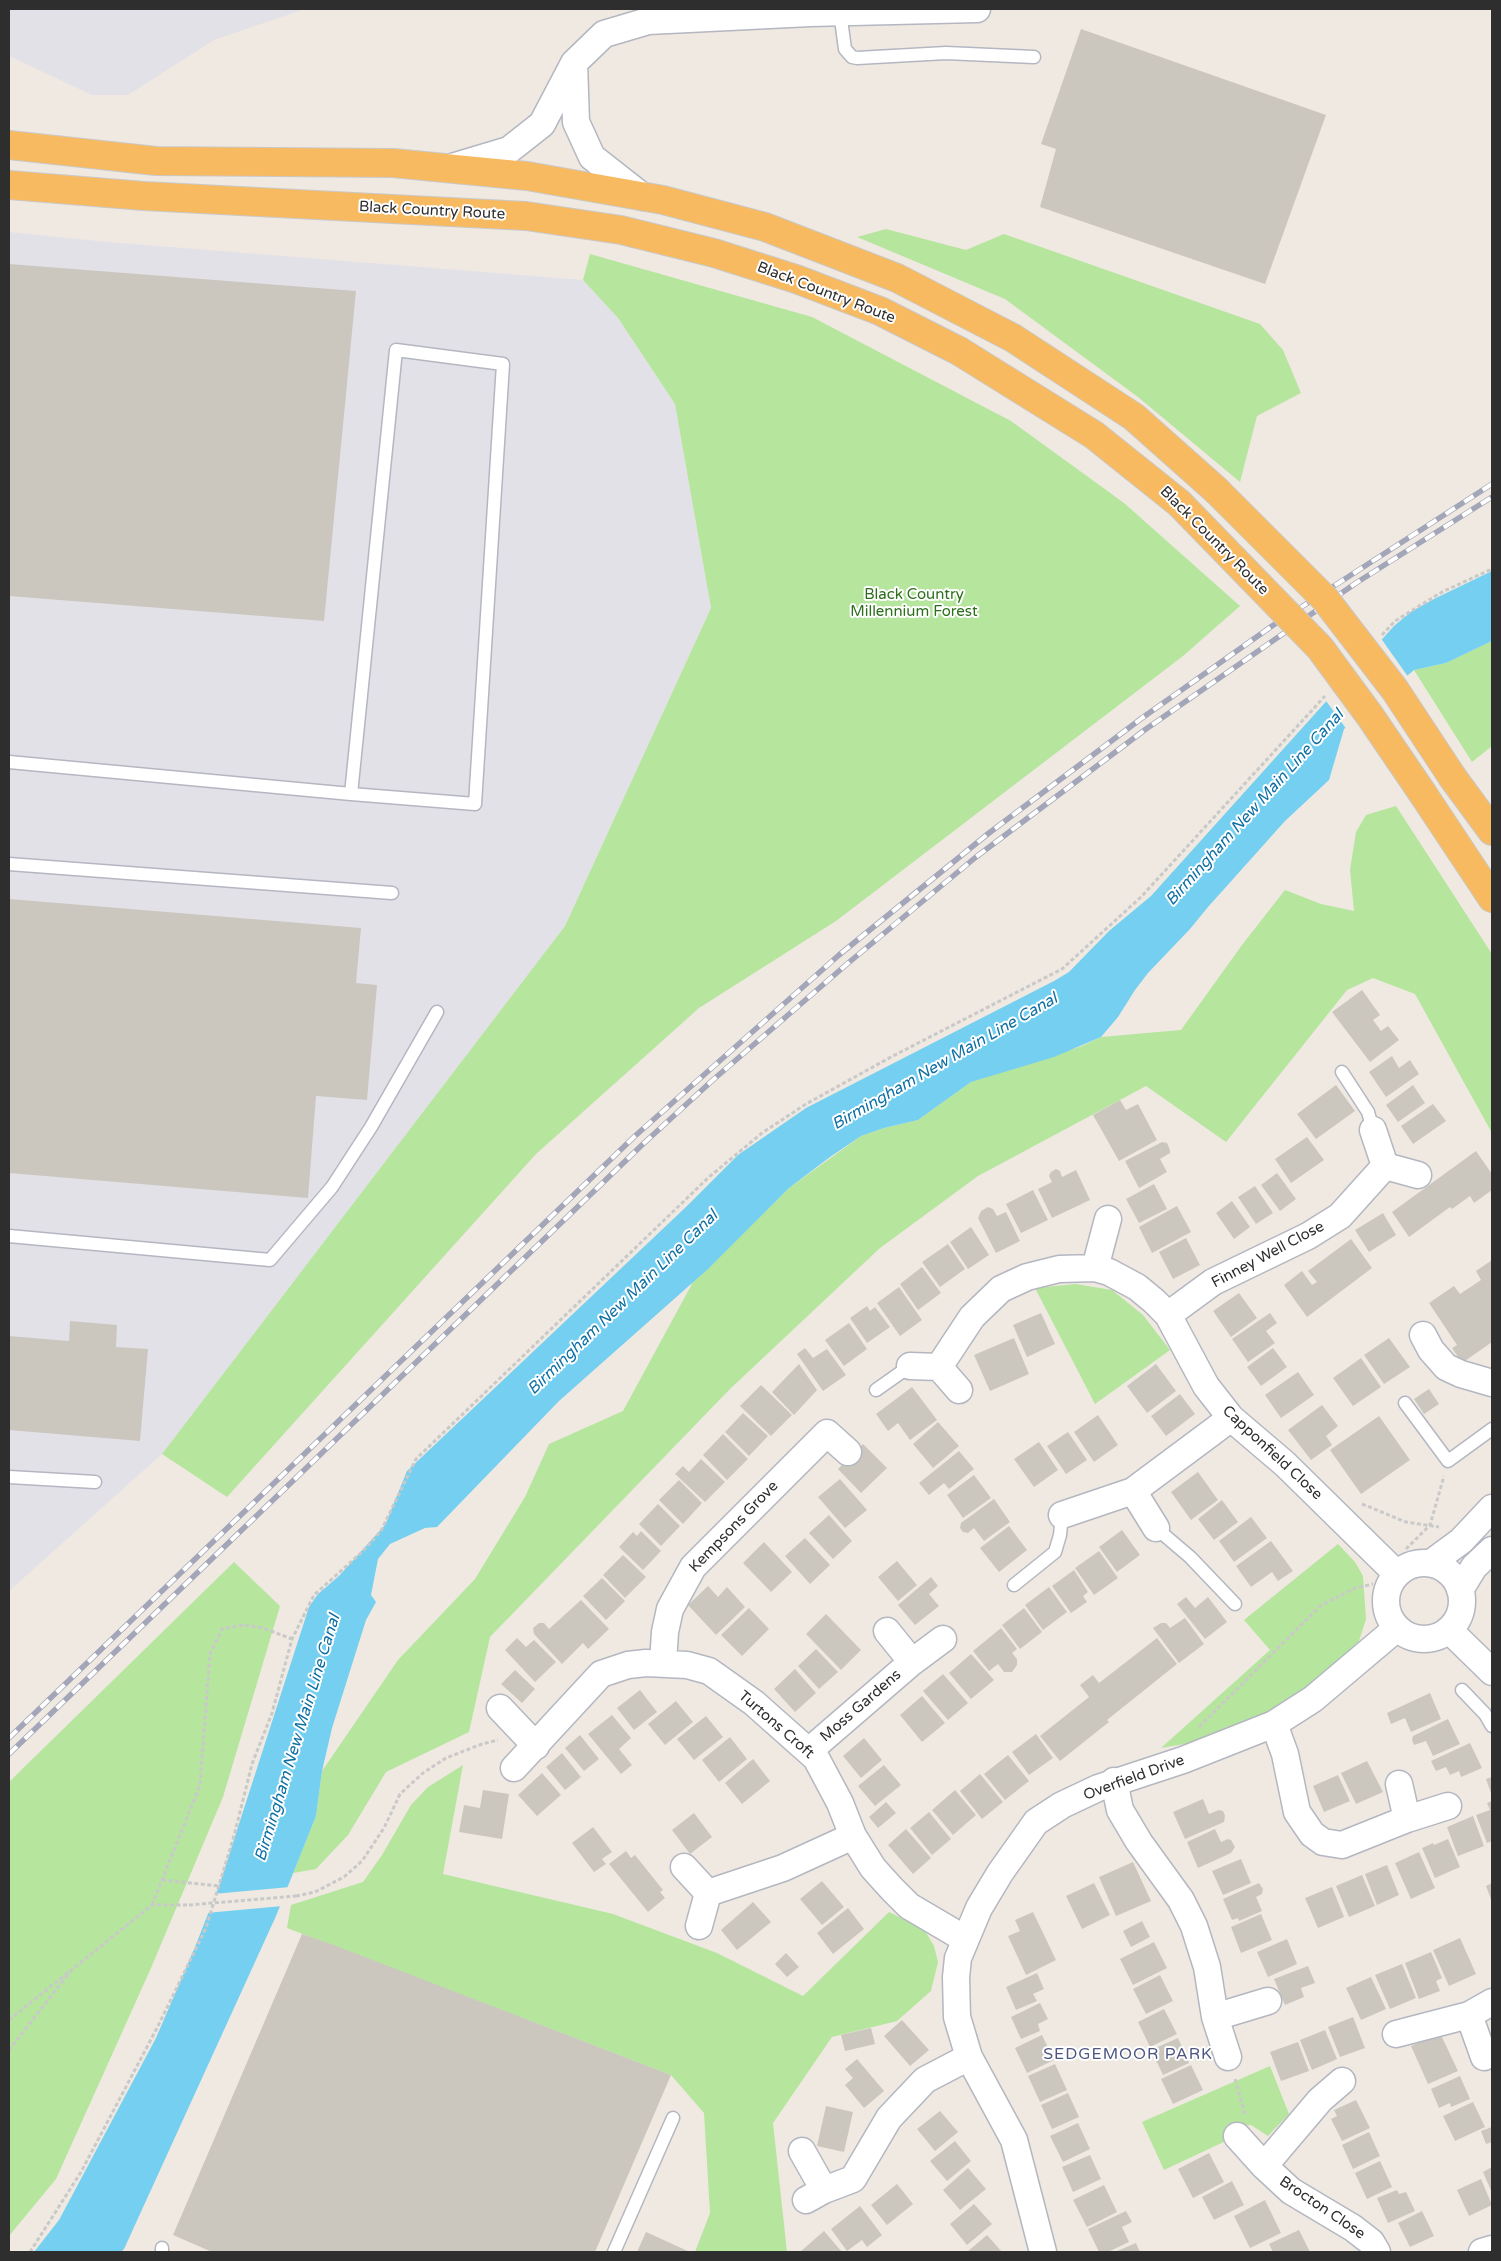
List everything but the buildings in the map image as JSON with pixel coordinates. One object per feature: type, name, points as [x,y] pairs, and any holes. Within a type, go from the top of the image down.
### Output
[{"type":"highway","points":[[9,145],[156,161],[393,163],[527,176],[643,197],[765,228],[897,278],[1014,338],[1134,417],[1200,473],[1326,599],[1395,690],[1453,778],[1492,831]]},
{"type":"highway","name":"Black Country Route","points":[[9,185],[144,196],[526,216],[621,230],[714,252],[796,279],[880,311],[959,351],[1094,435],[1179,503],[1320,648],[1370,716],[1492,898]]},
{"type":"street","points":[[449,168],[509,150],[542,124],[574,63],[604,34],[648,21],[840,12],[977,9]]},
{"type":"street","points":[[574,63],[576,122],[592,157],[643,197]]},
{"type":"street","points":[[1374,1130],[1385,1166],[1418,1176]]},
{"type":"street","name":"Finney Well Close","points":[[1168,1315],[1213,1282],[1308,1236],[1340,1216],[1385,1166]]},
{"type":"street","points":[[1095,1268],[1108,1219]]},
{"type":"street","name":"Capponfield Close","points":[[939,1366],[972,1317],[1001,1289],[1041,1272],[1074,1268],[1095,1268],[1109,1272],[1137,1287],[1168,1315],[1206,1386],[1232,1418],[1285,1464],[1393,1570]]},
{"type":"street","points":[[1424,1335],[1431,1350],[1446,1367],[1461,1374],[1492,1383]]},
{"type":"street","points":[[910,1366],[939,1366],[959,1390]]},
{"type":"street","points":[[1062,1515],[1133,1491],[1232,1418]]},
{"type":"street","name":"Kempsons Grove","points":[[663,1663],[665,1632],[670,1609],[693,1567],[827,1433],[848,1452]]},
{"type":"street","points":[[1133,1491],[1156,1528]]},
{"type":"street","points":[[1431,1563],[1464,1538],[1492,1508]]},
{"type":"street","points":[[1460,1590],[1474,1567],[1492,1550]]},
{"type":"street","points":[[1416,1563],[1431,1563],[1440,1566],[1452,1575],[1460,1590],[1462,1603],[1460,1614],[1449,1630],[1433,1638],[1424,1639],[1410,1636],[1397,1628],[1391,1621],[1386,1606],[1388,1587],[1393,1570],[1416,1563]]},
{"type":"street","name":"Overfield Drive","points":[[1044,2252],[1014,2140],[968,2057],[957,2018],[958,1958],[979,1908],[1000,1873],[1036,1822],[1062,1805],[1114,1781],[1183,1760],[1274,1724],[1313,1699],[1397,1628]]},
{"type":"street","points":[[1449,1630],[1492,1672]]},
{"type":"street","name":"Moss Gardens","points":[[887,1631],[912,1662]]},
{"type":"street","name":"Moss Gardens","points":[[810,1750],[912,1662],[943,1639]]},
{"type":"street","name":"Turtons Croft","points":[[514,1768],[530,1740],[601,1674],[628,1664],[663,1663],[687,1665],[709,1672],[754,1703],[810,1750],[840,1804],[852,1836],[873,1868],[909,1906],[965,1939]]},
{"type":"street","points":[[500,1708],[530,1740]]},
{"type":"street","points":[[1274,1724],[1285,1754],[1297,1812],[1312,1834],[1323,1842],[1342,1845],[1407,1819],[1448,1806]]},
{"type":"street","points":[[1114,1781],[1120,1810],[1139,1842],[1181,1900],[1194,1926],[1208,1967],[1215,2016],[1228,2057]]},
{"type":"street","points":[[1399,1784],[1407,1819]]},
{"type":"street","points":[[708,1893],[783,1868],[852,1836]]},
{"type":"street","points":[[684,1867],[708,1893]]},
{"type":"street","points":[[699,1926],[708,1893]]},
{"type":"street","points":[[1215,2016],[1268,2002]]},
{"type":"street","points":[[1396,2034],[1469,2015],[1492,2002]]},
{"type":"street","points":[[1469,2015],[1484,2057]]},
{"type":"street","points":[[802,2151],[815,2195],[853,2179],[889,2118],[925,2080],[968,2057]]},
{"type":"street","name":"Brocton Close","points":[[1264,2166],[1320,2100],[1342,2081]]},
{"type":"street","name":"Brocton Close","points":[[1238,2136],[1264,2166],[1291,2191],[1353,2228],[1371,2242],[1377,2252]]},
{"type":"street","points":[[1482,2252],[1492,2249]]},
{"type":"lane","points":[[840,12],[845,49],[852,57],[946,53],[1034,57]]},
{"type":"lane","points":[[9,762],[351,794],[475,804],[503,364],[396,350],[351,794]]},
{"type":"lane","points":[[9,864],[392,893]]},
{"type":"lane","points":[[9,1236],[270,1260],[332,1187],[372,1127],[437,1012]]},
{"type":"lane","points":[[1342,1072],[1368,1112],[1374,1130]]},
{"type":"lane","points":[[876,1390],[910,1366]]},
{"type":"lane","points":[[1405,1403],[1448,1461],[1492,1429]]},
{"type":"lane","points":[[9,1477],[95,1482]]},
{"type":"lane","points":[[1014,1585],[1055,1552],[1060,1535],[1062,1515]]},
{"type":"lane","points":[[1156,1528],[1201,1567],[1235,1604]]},
{"type":"lane","points":[[1462,1690],[1485,1714],[1492,1726]]},
{"type":"lane","points":[[614,2252],[673,2118]]},
{"type":"path","points":[[1377,641],[1395,621],[1442,592],[1492,569]]},
{"type":"path","points":[[30,2252],[81,2172],[157,2028],[206,1928],[234,1836],[252,1764],[272,1713],[292,1640],[314,1595],[362,1552],[381,1531],[416,1459],[709,1176],[762,1132],[806,1104],[891,1057],[1062,969],[1141,897],[1329,692]]},
{"type":"path","points":[[1198,1727],[1320,1606],[1355,1588],[1371,1586],[1393,1570],[1430,1525],[1448,1461]]},
{"type":"path","points":[[1357,1502],[1406,1522],[1430,1525],[1464,1538]]},
{"type":"path","points":[[9,2020],[152,1905],[200,1785],[210,1654],[222,1630],[244,1625],[263,1628],[292,1640]]},
{"type":"path","points":[[152,1905],[189,1905],[296,1896],[315,1892],[344,1877],[362,1861],[384,1828],[400,1794],[423,1773],[446,1758],[482,1744],[530,1740]]},
{"type":"path","points":[[162,1880],[219,1886]]},
{"type":"path","points":[[9,2050],[74,1968]]},
{"type":"path","points":[[1228,2057],[1248,2121],[1238,2136]]},
{"type":"shaded area","points":[[9,9],[305,9],[214,40],[128,95],[92,95],[9,56]]},
{"type":"shaded area","points":[[9,232],[108,242],[583,280],[618,318],[675,404],[711,608],[565,926],[162,1454],[9,1591]]},
{"type":"green space","points":[[886,229],[966,250],[1004,234],[1260,324],[1283,350],[1301,393],[1257,416],[1240,482],[1138,397],[1005,299],[857,237]]},
{"type":"green space","name":"Black Country Millennium Forest","points":[[590,254],[812,317],[1011,421],[1124,503],[1240,606],[1183,656],[836,921],[699,1008],[536,1154],[227,1497],[162,1454],[565,926],[711,608],[675,404],[618,318],[583,280]]},
{"type":"green space","points":[[1492,641],[1492,746],[1472,762],[1414,670],[1446,663]]},
{"type":"green space","points":[[1396,806],[1492,954],[1492,1133],[1415,994],[1373,978],[1347,990],[1226,1142],[1146,1086],[978,1176],[880,1248],[730,1389],[490,1637],[469,1732],[386,1772],[348,1835],[316,1869],[293,1873],[316,1816],[322,1771],[398,1660],[475,1579],[525,1497],[549,1444],[623,1411],[693,1282],[789,1188],[861,1136],[918,1120],[971,1082],[1082,1046],[1101,1037],[1181,1030],[1242,945],[1285,890],[1321,904],[1354,911],[1350,870],[1356,832],[1366,815]]},
{"type":"green space","points":[[1076,1284],[1112,1290],[1143,1315],[1170,1350],[1095,1404],[1035,1288]]},
{"type":"green space","points":[[1338,1544],[1355,1562],[1363,1576],[1366,1619],[1359,1641],[1323,1676],[1284,1705],[1202,1741],[1161,1748],[1270,1650],[1244,1620]]},
{"type":"green space","points":[[234,1562],[280,1606],[223,1797],[151,1968],[56,2179],[9,2236],[9,1782]]},
{"type":"green space","points":[[463,1765],[443,1874],[613,1914],[717,1953],[803,1996],[889,1912],[924,1929],[934,1946],[938,1962],[931,1991],[897,2021],[832,2037],[773,2123],[787,2252],[695,2252],[710,2213],[704,2113],[671,2075],[287,1928],[291,1905],[363,1882],[382,1855],[411,1805],[428,1787]]},
{"type":"green space","points":[[1270,2066],[1289,2114],[1268,2136],[1251,2125],[1229,2128],[1230,2139],[1164,2170],[1142,2122]]},
{"type":"water","name":"Birmingham New Main Line Canal","points":[[1492,571],[1492,641],[1446,663],[1414,670],[1344,729],[1329,780],[1285,821],[1190,929],[1148,973],[1118,1017],[1101,1037],[1054,1057],[971,1082],[918,1120],[861,1136],[830,1157],[789,1188],[708,1269],[559,1401],[437,1527],[425,1528],[390,1544],[378,1559],[371,1595],[376,1602],[366,1620],[332,1728],[322,1771],[316,1816],[276,1916],[124,2249],[121,2252],[34,2252],[59,2220],[156,2038],[195,1947],[219,1886],[309,1607],[318,1594],[339,1576],[385,1525],[407,1471],[687,1206],[738,1155],[806,1108],[1069,972],[1109,931],[1151,896],[1394,626],[1412,611]]},
{"type":"pier","points":[[1380,637],[1409,678],[1347,730],[1324,698]]},
{"type":"pier","points":[[290,1887],[283,1906],[206,1913],[213,1894]]},
{"type":"railway","points":[[9,1738],[635,1136],[839,955],[989,833],[1142,718],[1272,626],[1492,484]]},
{"type":"railway","points":[[9,1754],[643,1144],[714,1079],[847,964],[976,857],[1146,729],[1356,583],[1492,497]]},
{"type":"district","name":"SEDGEMOOR PARK","points":[[1128,2055]]}]
